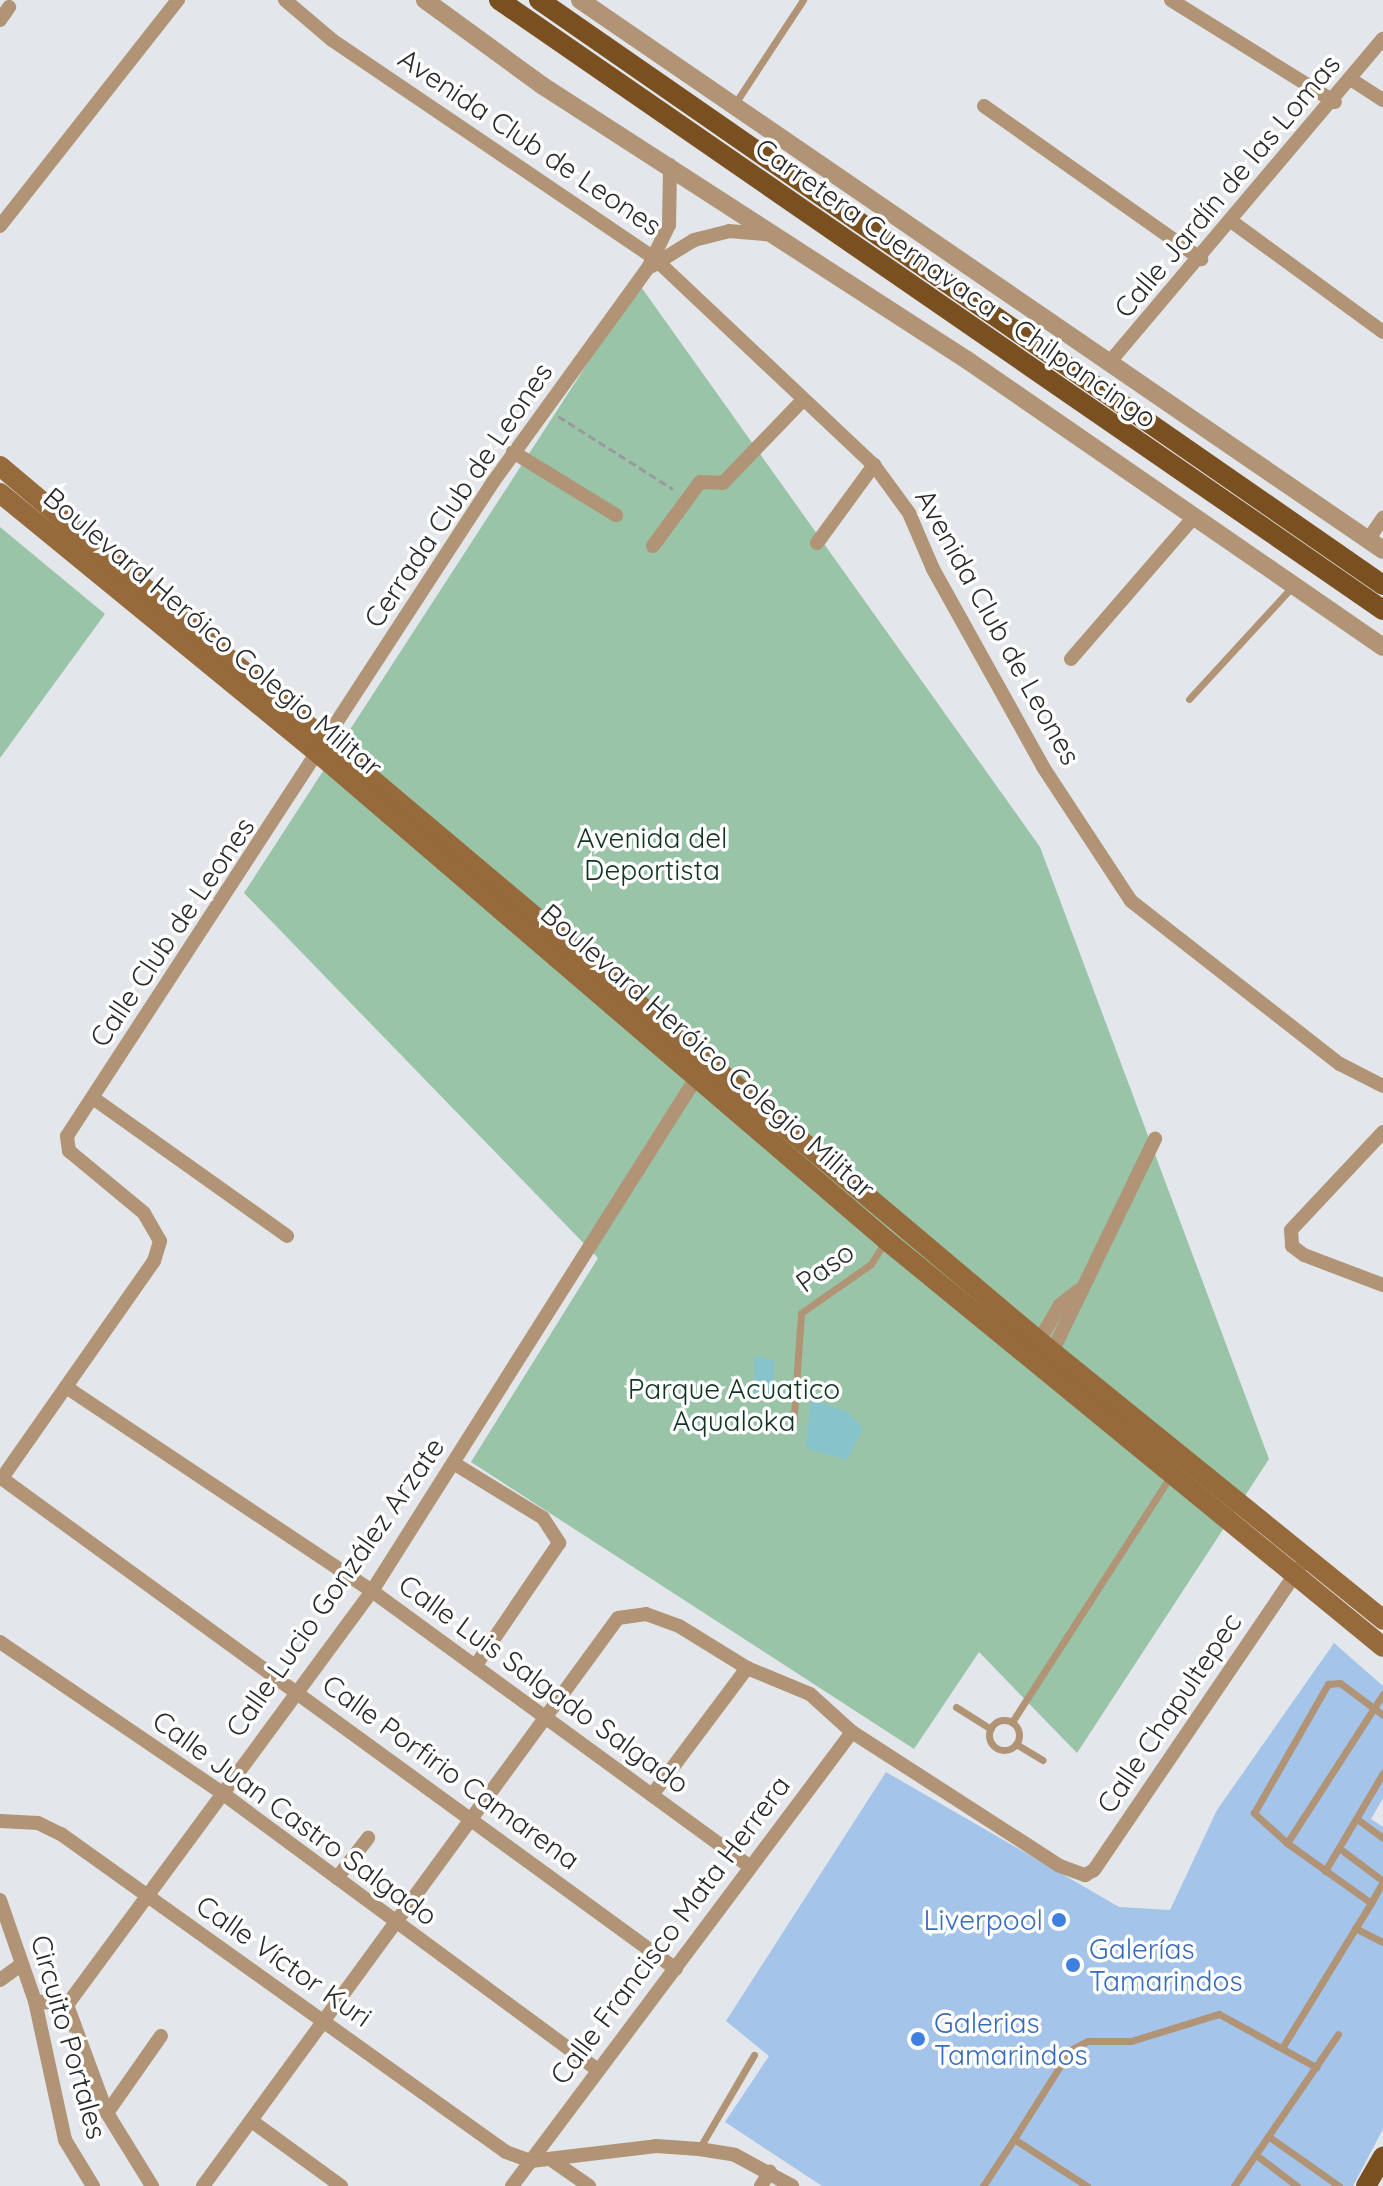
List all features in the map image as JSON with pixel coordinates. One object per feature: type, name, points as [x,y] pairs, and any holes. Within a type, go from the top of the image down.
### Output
[{"type":"main road","name":"Carretera Cuernavaca - Chilpancingo","points":[[499,0],[1383,610]]},
{"type":"main road","name":"Carretera Cuernavaca - Chilpancingo","points":[[539,0],[1383,585]]},
{"type":"main road","name":"Boulevard Heróico Colegio Militar","points":[[0,466],[325,747],[696,1078],[886,1240],[1293,1577],[1383,1647]]},
{"type":"main road","name":"Boulevard Heróico Colegio Militar","points":[[0,493],[325,747],[1046,1347],[1383,1620]]},
{"type":"main road","points":[[1366,2186],[1383,2157]]},
{"type":"street","points":[[0,226],[178,0]]},
{"type":"street","name":"Avenida Club de Leones","points":[[285,0],[332,40],[653,262],[874,465],[909,513],[933,569],[1043,767],[1131,901],[1340,1064],[1383,1086]]},
{"type":"street","points":[[425,0],[543,86],[670,165],[766,234],[967,360],[1383,647]]},
{"type":"street","points":[[580,0],[736,102],[1108,364],[1375,545],[1383,518]]},
{"type":"street","points":[[1171,0],[1335,102]]},
{"type":"street","points":[[0,20],[9,7]]},
{"type":"street","name":"Calle Jardín de las Lomas","points":[[1108,364],[1335,102],[1383,39]]},
{"type":"street","points":[[1352,80],[1383,100]]},
{"type":"street","points":[[984,106],[1201,259]]},
{"type":"street","name":"Cerrada Club de Leones","points":[[325,747],[513,452],[653,262],[669,225],[670,165]]},
{"type":"street","points":[[1231,221],[1383,332]]},
{"type":"street","name":"Cerrada Club de Leones","points":[[653,262],[694,240],[729,231],[766,234]]},
{"type":"street","points":[[653,546],[685,497],[700,482],[723,483],[802,401]]},
{"type":"street","points":[[513,452],[616,515]]},
{"type":"street","points":[[817,543],[874,465]]},
{"type":"street","points":[[1071,659],[1194,517]]},
{"type":"street","name":"Calle Club de Leones","points":[[66,1387],[154,1261],[160,1241],[144,1213],[69,1151],[67,1136],[325,747]]},
{"type":"street","name":"Calle Lucio González Arzate","points":[[67,2005],[151,1898],[293,1691],[372,1591],[696,1078]]},
{"type":"street","points":[[93,1098],[287,1236]]},
{"type":"street","points":[[1381,1138],[1291,1230],[1292,1246],[1383,1285]]},
{"type":"street","points":[[1046,1347],[1155,1139]]},
{"type":"street","points":[[1,1477],[66,1387]]},
{"type":"street","name":"Calle Luis Salgado Salgado","points":[[66,1387],[372,1591],[549,1717],[750,1867]]},
{"type":"street","points":[[455,1464],[543,1518],[559,1543],[476,1665]]},
{"type":"street","name":"Calle Porfirio Camarena","points":[[1,1477],[293,1691],[473,1816],[676,1969]]},
{"type":"street","name":"Calle Chapultepec","points":[[852,1732],[1060,1866],[1085,1875],[1094,1870],[1305,1558]]},
{"type":"street","points":[[203,2186],[327,2023],[395,1923],[549,1717],[618,1618],[629,1612],[679,1626],[747,1668],[810,1694],[852,1732]]},
{"type":"street","name":"Calle Juan Castro Salgado","points":[[0,1642],[222,1793],[596,2069]]},
{"type":"street","points":[[652,1795],[747,1668]]},
{"type":"street","name":"Calle Francisco Mata Herrera","points":[[512,2186],[596,2069],[676,1969],[852,1732]]},
{"type":"street","name":"Calle Víctor Kuri","points":[[0,1821],[38,1823],[61,1834],[506,2152],[531,2161]]},
{"type":"street","points":[[337,1878],[368,1838]]},
{"type":"street","name":"Circuito Portales","points":[[0,1900],[35,2001],[65,2140],[93,2186]]},
{"type":"street","points":[[0,1980],[21,1965]]},
{"type":"street","points":[[35,2001],[67,2005],[107,2113],[152,2186]]},
{"type":"street","points":[[107,2113],[161,2036]]},
{"type":"street","points":[[253,2122],[341,2186]]},
{"type":"street","points":[[531,2161],[553,2161],[656,2146],[699,2149],[735,2155],[770,2171],[792,2186]]},
{"type":"street","points":[[553,2161],[589,2186]]},
{"type":"street","points":[[761,2186],[770,2171]]},
{"type":"lane","points":[[736,102],[803,0]]},
{"type":"lane","points":[[1189,699],[1294,586]]},
{"type":"lane","name":"Paso","points":[[793,1428],[801,1313],[871,1264],[886,1240]]},
{"type":"lane","points":[[1012,1722],[1171,1475]]},
{"type":"lane","points":[[1371,1903],[1287,1843],[1254,1813],[1328,1684],[1340,1683],[1383,1715]]},
{"type":"lane","points":[[1287,1843],[1383,1694]]},
{"type":"lane","points":[[956,1707],[991,1729]]},
{"type":"lane","points":[[1012,1722],[1000,1721],[991,1729],[991,1741],[1000,1749],[1016,1744],[1043,1760]]},
{"type":"lane","points":[[1012,1722],[1019,1732],[1016,1744]]},
{"type":"lane","points":[[1325,1871],[1383,1773]]},
{"type":"lane","points":[[1357,1819],[1383,1838]]},
{"type":"lane","points":[[1282,2048],[1383,1881],[1339,1848]]},
{"type":"lane","points":[[1355,1928],[1383,1942]]},
{"type":"lane","points":[[983,2186],[1070,2050],[1088,2041],[1131,2041],[1219,2014],[1316,2067]]},
{"type":"lane","points":[[1234,2186],[1338,2034]]},
{"type":"lane","points":[[699,2149],[754,2055]]},
{"type":"lane","points":[[1268,2136],[1339,2186]]},
{"type":"lane","points":[[1014,2139],[1087,2186]]},
{"type":"lane","points":[[1256,2155],[1297,2186]]},
{"type":"path","points":[[545,407],[685,497]]},
{"type":"green space","name":"Avenida del Deportista","points":[[639,284],[1040,847],[1269,1459],[1077,1753],[979,1652],[914,1749],[471,1462],[598,1258],[244,893]]},
{"type":"green space","points":[[0,527],[105,614],[0,758]]},
{"type":"water","points":[[755,1356],[774,1360],[773,1399],[753,1398]]},
{"type":"water","points":[[811,1399],[848,1412],[863,1428],[847,1460],[806,1448]]},
{"type":"building","name":"Galerías Tamarindos","points":[[1334,1643],[1383,1686],[1383,1798],[1371,1819],[1383,1827],[1383,2129],[1353,2186],[822,2186],[725,2122],[769,2056],[726,2021],[886,1772],[1119,1907],[1170,1910],[1217,1810]]},
{"type":"place","name":"Liverpool","points":[[1059,1920]]},
{"type":"place","name":"Galerías Tamarindos","points":[[1073,1965]]},
{"type":"place","name":"Galerias Tamarindos","points":[[918,2039]]},
{"type":"park label","name":"Parque Acuatico Aqualoka","points":[[734,1405]]}]
